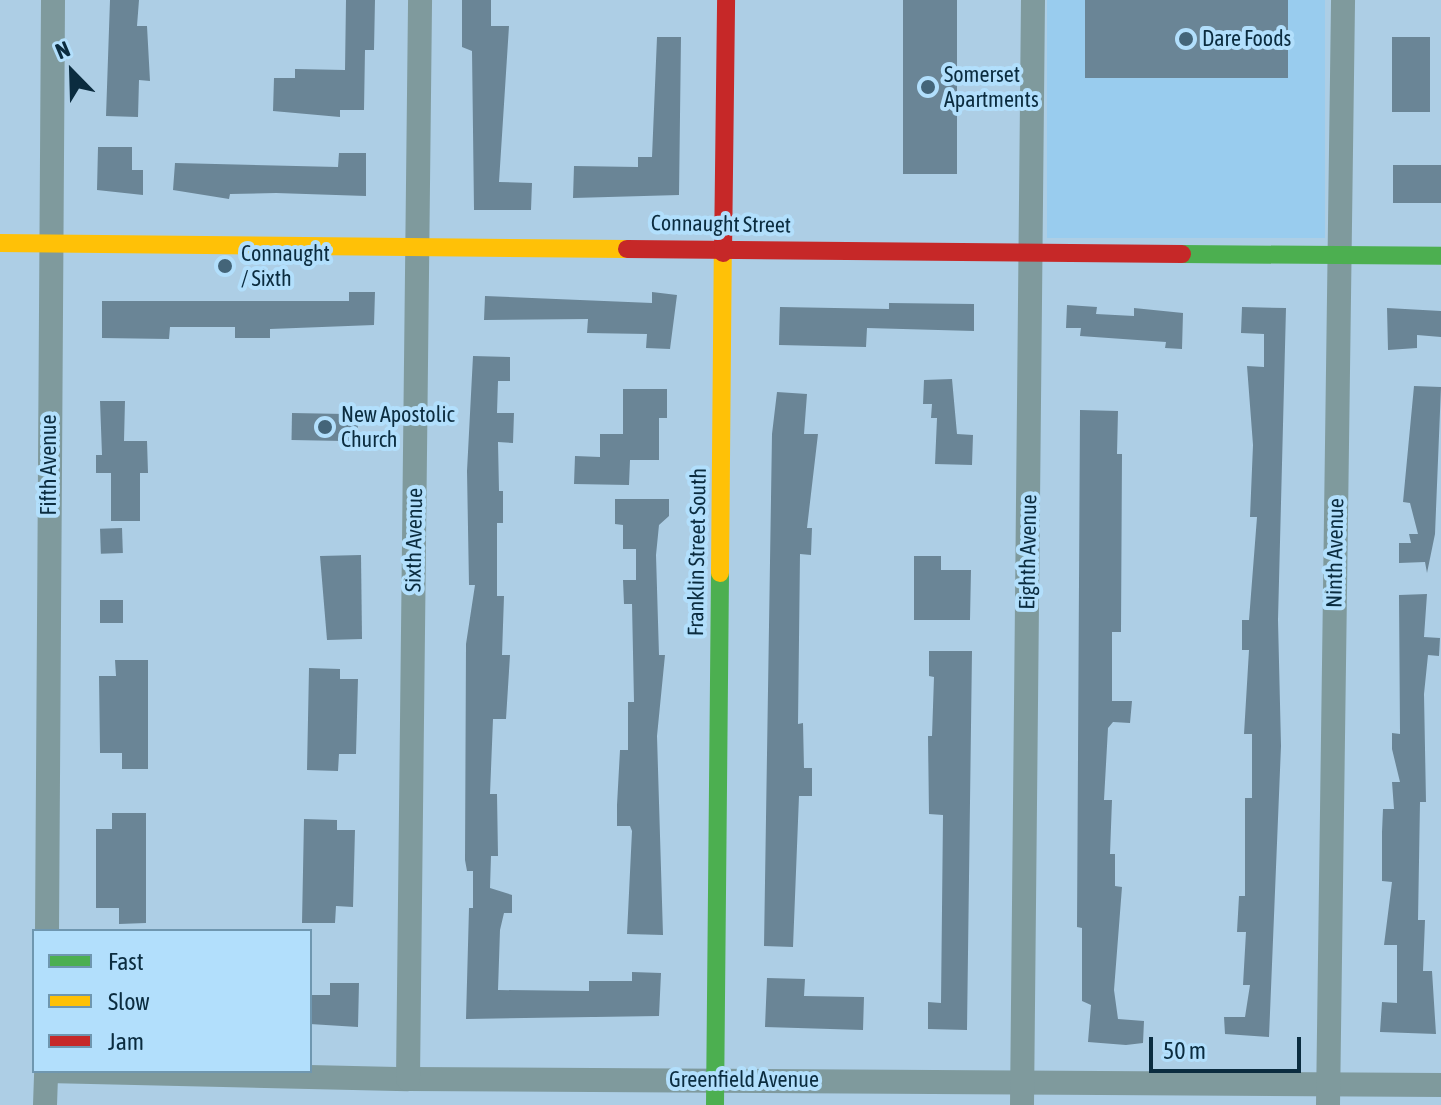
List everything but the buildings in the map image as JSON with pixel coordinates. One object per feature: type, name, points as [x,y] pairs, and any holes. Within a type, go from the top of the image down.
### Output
[{"type":"street","name":"Fifth Avenue","points":[[47,929],[53,0]]},
{"type":"street","name":"Sixth Avenue","points":[[408,1079],[420,0]]},
{"type":"street","name":"Franklin Street South","points":[[715,1105],[726,0]]},
{"type":"street","name":"Eighth Avenue","points":[[1022,1093],[1033,0]]},
{"type":"street","name":"Ninth Avenue","points":[[1328,1094],[1343,0]]},
{"type":"street","name":"Connaught Street","points":[[0,243],[417,243],[1441,256]]},
{"type":"street","points":[[45,1105],[47,1073]]},
{"type":"street","name":"Greenfield Avenue","points":[[137,1073],[408,1079],[715,1079],[1022,1093],[1328,1094],[1441,1085]]},
{"type":"shaded area","points":[[1047,0],[1325,0],[1325,238],[1047,238]]},
{"type":"traffic: fast","points":[[1182,254],[1441,256]]},
{"type":"traffic: fast","points":[[715,1105],[720,573]]},
{"type":"traffic: slow","points":[[0,243],[627,249]]},
{"type":"traffic: slow","points":[[720,573],[723,253]]},
{"type":"traffic: jam","points":[[723,253],[726,0]]},
{"type":"traffic: jam","points":[[627,249],[1182,254]]},
{"type":"place","name":"Dare Foods","points":[[1186,39]]},
{"type":"place","name":"Somerset Apartments","points":[[928,87]]},
{"type":"place","name":"Connaught / Sixth","points":[[225,266]]},
{"type":"place","name":"New Apostolic Church","points":[[325,427]]}]
